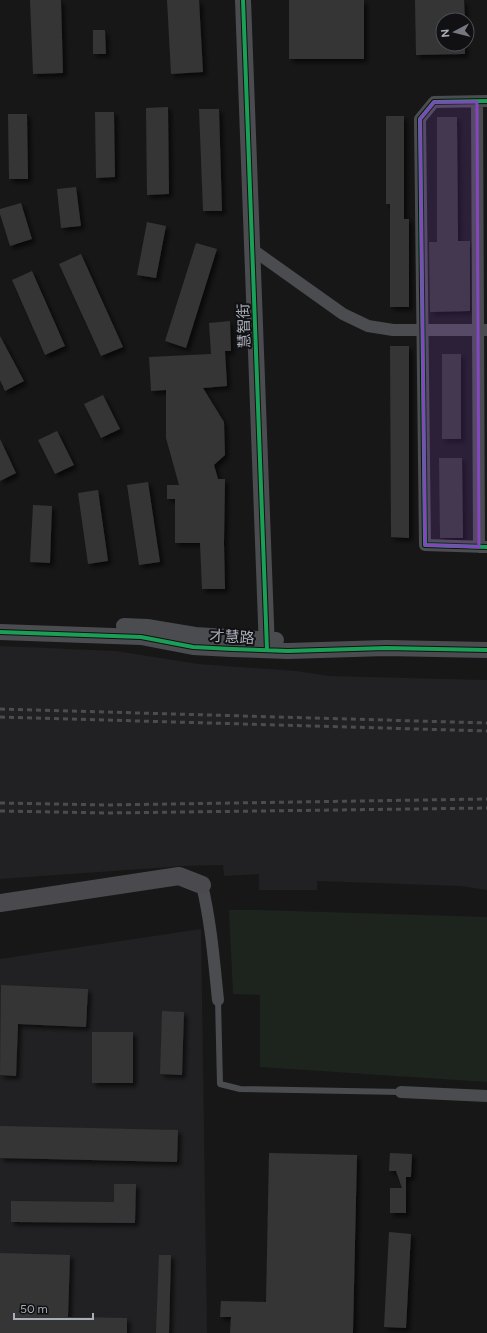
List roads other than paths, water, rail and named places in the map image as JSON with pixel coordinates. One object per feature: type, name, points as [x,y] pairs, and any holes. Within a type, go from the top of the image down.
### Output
[{"type":"main road","points":[[0,903],[180,876],[202,885]]},
{"type":"main road","points":[[0,914],[202,885]]},
{"type":"street","name":"慧智街","points":[[237,0],[263,644]]},
{"type":"street","name":"慧智街","points":[[243,0],[253,250],[263,644]]},
{"type":"street","points":[[482,101],[482,330],[483,547],[425,544],[420,119],[434,102],[482,101]]},
{"type":"street","points":[[253,250],[332,306],[356,321],[368,326],[393,330],[482,330]]},
{"type":"street","name":"才慧路","points":[[0,622],[147,627],[263,644],[288,651],[359,648],[487,650]]},
{"type":"street","name":"才慧路","points":[[0,632],[141,637],[193,647],[263,644],[287,640],[366,637],[487,640]]},
{"type":"street","points":[[202,885],[214,951],[218,1000]]},
{"type":"street","points":[[401,1092],[487,1096]]},
{"type":"lane","points":[[218,1000],[220,1084],[240,1089],[401,1092]]},
{"type":"railway","points":[[0,709],[487,723]]},
{"type":"railway","points":[[0,717],[487,731]]},
{"type":"railway","points":[[0,803],[107,805],[487,799]]},
{"type":"railway","points":[[0,811],[107,813],[487,808]]}]
